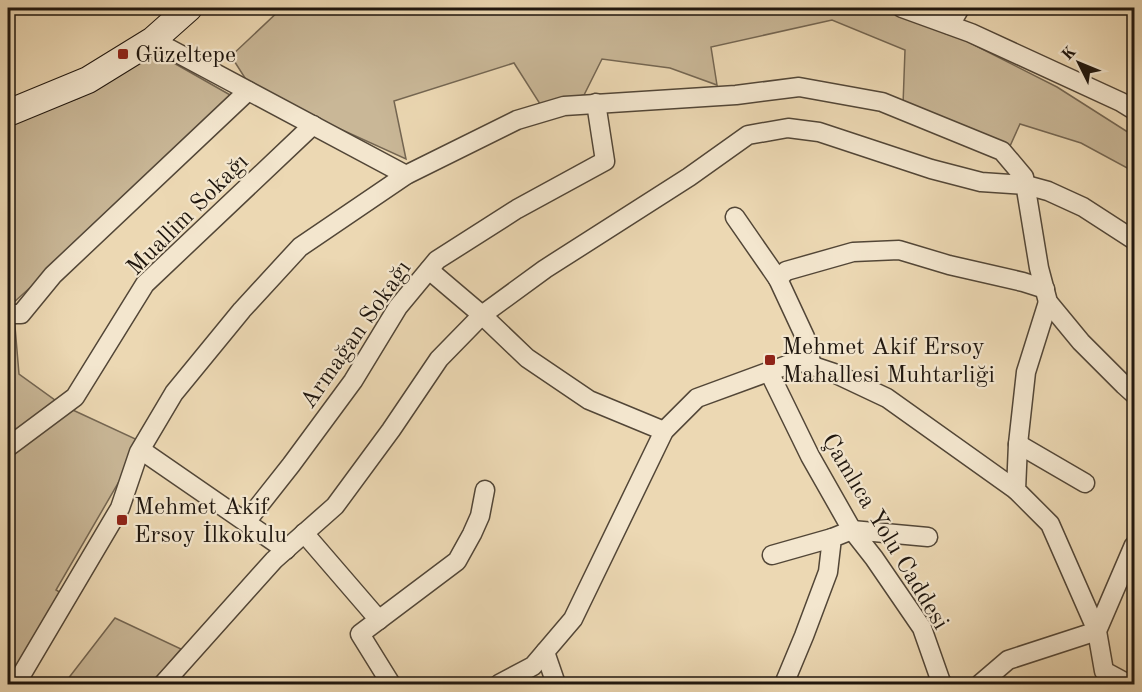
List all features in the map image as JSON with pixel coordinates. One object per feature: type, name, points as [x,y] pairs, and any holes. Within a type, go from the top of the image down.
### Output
[{"type":"main road","points":[[8,110],[88,80],[153,40],[189,8]]},
{"type":"street","points":[[902,8],[971,33],[1130,104]]},
{"type":"street","points":[[950,25],[960,8]]},
{"type":"street","points":[[153,40],[406,175]]},
{"type":"street","points":[[16,684],[120,508],[141,450],[174,393],[242,309],[300,247],[406,175],[517,120],[564,106],[736,95],[799,87],[882,102],[1002,151],[1024,177],[1046,296],[1026,372],[1018,444],[1016,490]]},
{"type":"street","points":[[8,314],[21,314],[53,275],[248,91]]},
{"type":"street","name":"Armağan Sokağı","points":[[246,522],[353,381],[398,307],[437,260],[517,209],[605,161],[596,103]]},
{"type":"street","name":"Muallim Sokağı","points":[[8,447],[75,397],[145,284],[313,125]]},
{"type":"street","points":[[163,684],[274,560],[335,506],[439,359],[482,315],[545,269],[689,177],[748,135],[788,128],[819,132],[931,169],[981,182],[1026,185],[1048,191],[1083,207],[1134,239]]},
{"type":"street","points":[[735,217],[778,279],[805,337],[812,366]]},
{"type":"street","points":[[778,279],[786,271],[853,252],[899,250],[949,265],[1023,282],[1046,296],[1081,342],[1134,394]]},
{"type":"street","points":[[429,270],[482,315],[527,358],[589,400],[664,431]]},
{"type":"street","points":[[499,684],[533,666],[573,619],[664,431],[698,398],[798,362],[834,373],[887,398],[1016,490],[1050,524],[1097,631],[1104,671],[1128,684]]},
{"type":"street","name":"Çamlıca Yolu Caddesi","points":[[769,372],[810,456],[852,530],[922,628],[943,684]]},
{"type":"street","points":[[1018,444],[1085,483]]},
{"type":"street","points":[[141,450],[286,550]]},
{"type":"street","points":[[391,684],[360,634],[457,561],[480,516],[484,490]]},
{"type":"street","points":[[772,555],[852,530],[928,537]]},
{"type":"street","points":[[304,533],[379,620]]},
{"type":"street","points":[[784,684],[828,572],[832,538]]},
{"type":"street","points":[[980,684],[1008,660],[1097,631],[1134,545]]},
{"type":"street","points":[[545,652],[556,684]]},
{"type":"shaded area","points":[[282,8],[901,8],[1057,87],[1134,136],[1134,159],[1129,169],[1081,143],[1020,124],[1010,146],[903,105],[905,50],[832,20],[711,47],[717,85],[670,68],[602,59],[584,95],[540,104],[514,63],[394,101],[406,159],[252,89],[231,56]]},
{"type":"shaded area","points":[[151,50],[239,100],[13,303],[19,374],[62,405],[142,442],[56,590],[73,600],[8,684],[8,306],[11,304],[8,304],[8,127],[18,120],[79,98]]},
{"type":"shaded area","points":[[115,618],[181,649],[152,684],[64,684]]},
{"type":"place","name":"Güzeltepe","points":[[123,54]]},
{"type":"place","name":"Mehmet Akif Ersoy Mahallesi Muhtarliği","points":[[770,360]]},
{"type":"place","name":"Mehmet Akif Ersoy İlkokulu","points":[[122,520]]}]
